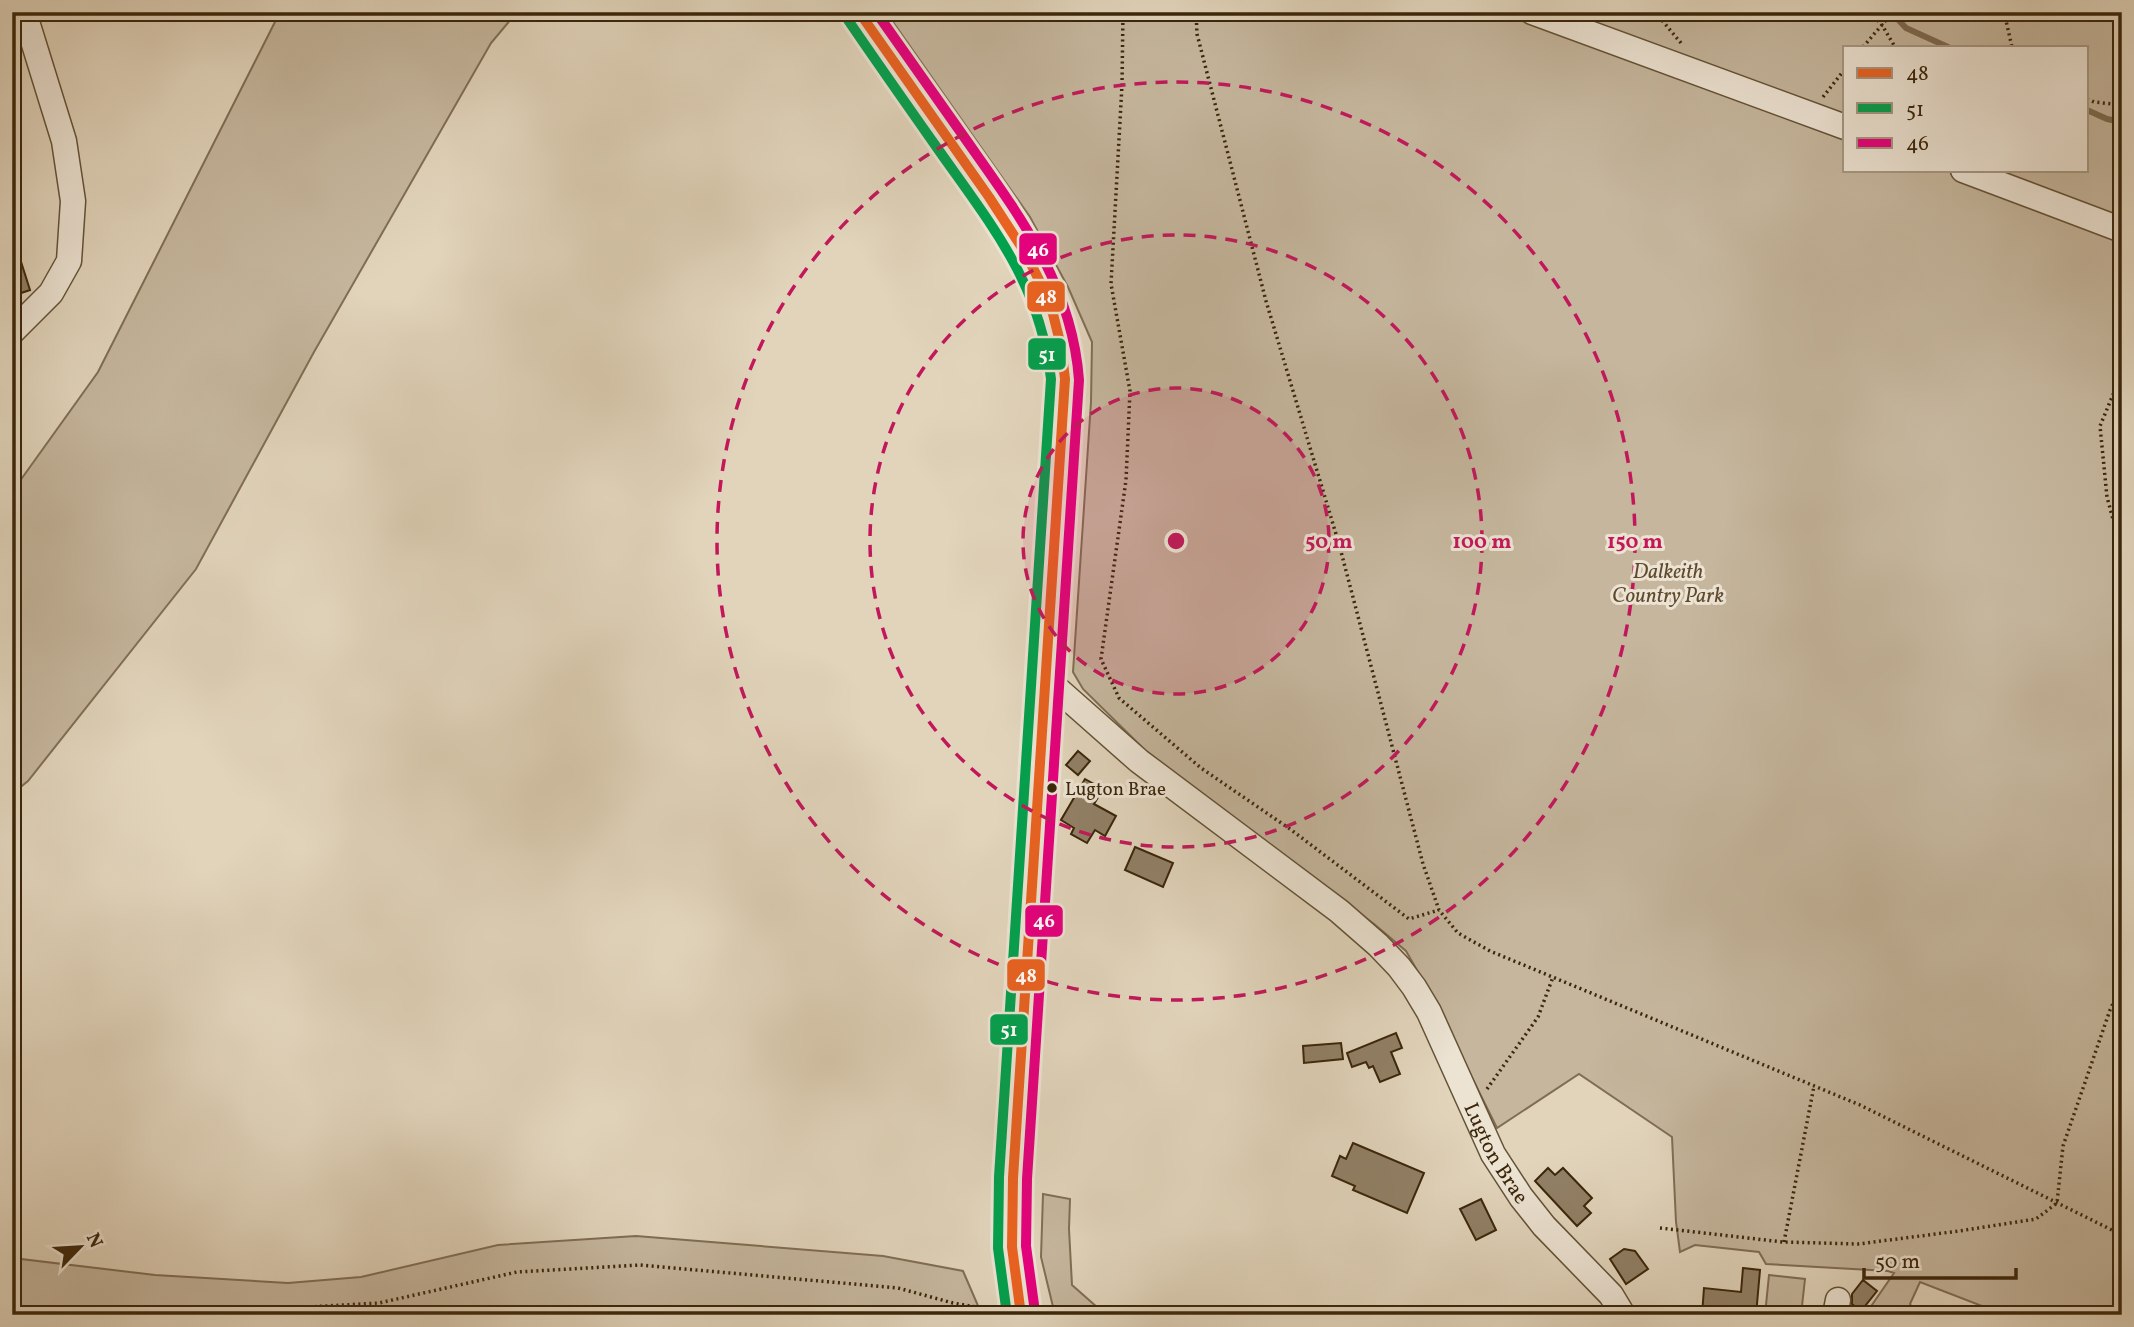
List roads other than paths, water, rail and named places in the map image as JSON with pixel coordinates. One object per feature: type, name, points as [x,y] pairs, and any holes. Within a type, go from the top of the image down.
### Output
[{"type":"main road","points":[[859,12],[1010,227],[1042,288],[1061,337],[1065,358],[1014,1132],[1010,1219],[1013,1314]]},
{"type":"street","points":[[12,332],[51,293],[69,261],[73,201],[64,141],[24,12]]},
{"type":"street","points":[[1532,12],[1843,126]]},
{"type":"street","points":[[1968,172],[2122,230]]},
{"type":"street","name":"Lugton Brae","points":[[1045,678],[1139,761],[1339,911],[1399,967],[1429,1012],[1493,1154],[1544,1226],[1611,1295],[1623,1315]]},
{"type":"waterway","points":[[1891,12],[1906,28],[1946,46]]},
{"type":"waterway","points":[[2088,110],[2122,122]]},
{"type":"place","name":"Lugton Brae","points":[[1052,788]]},
{"type":"park label","name":"Dalkeith Country Park","points":[[1668,583]]}]
